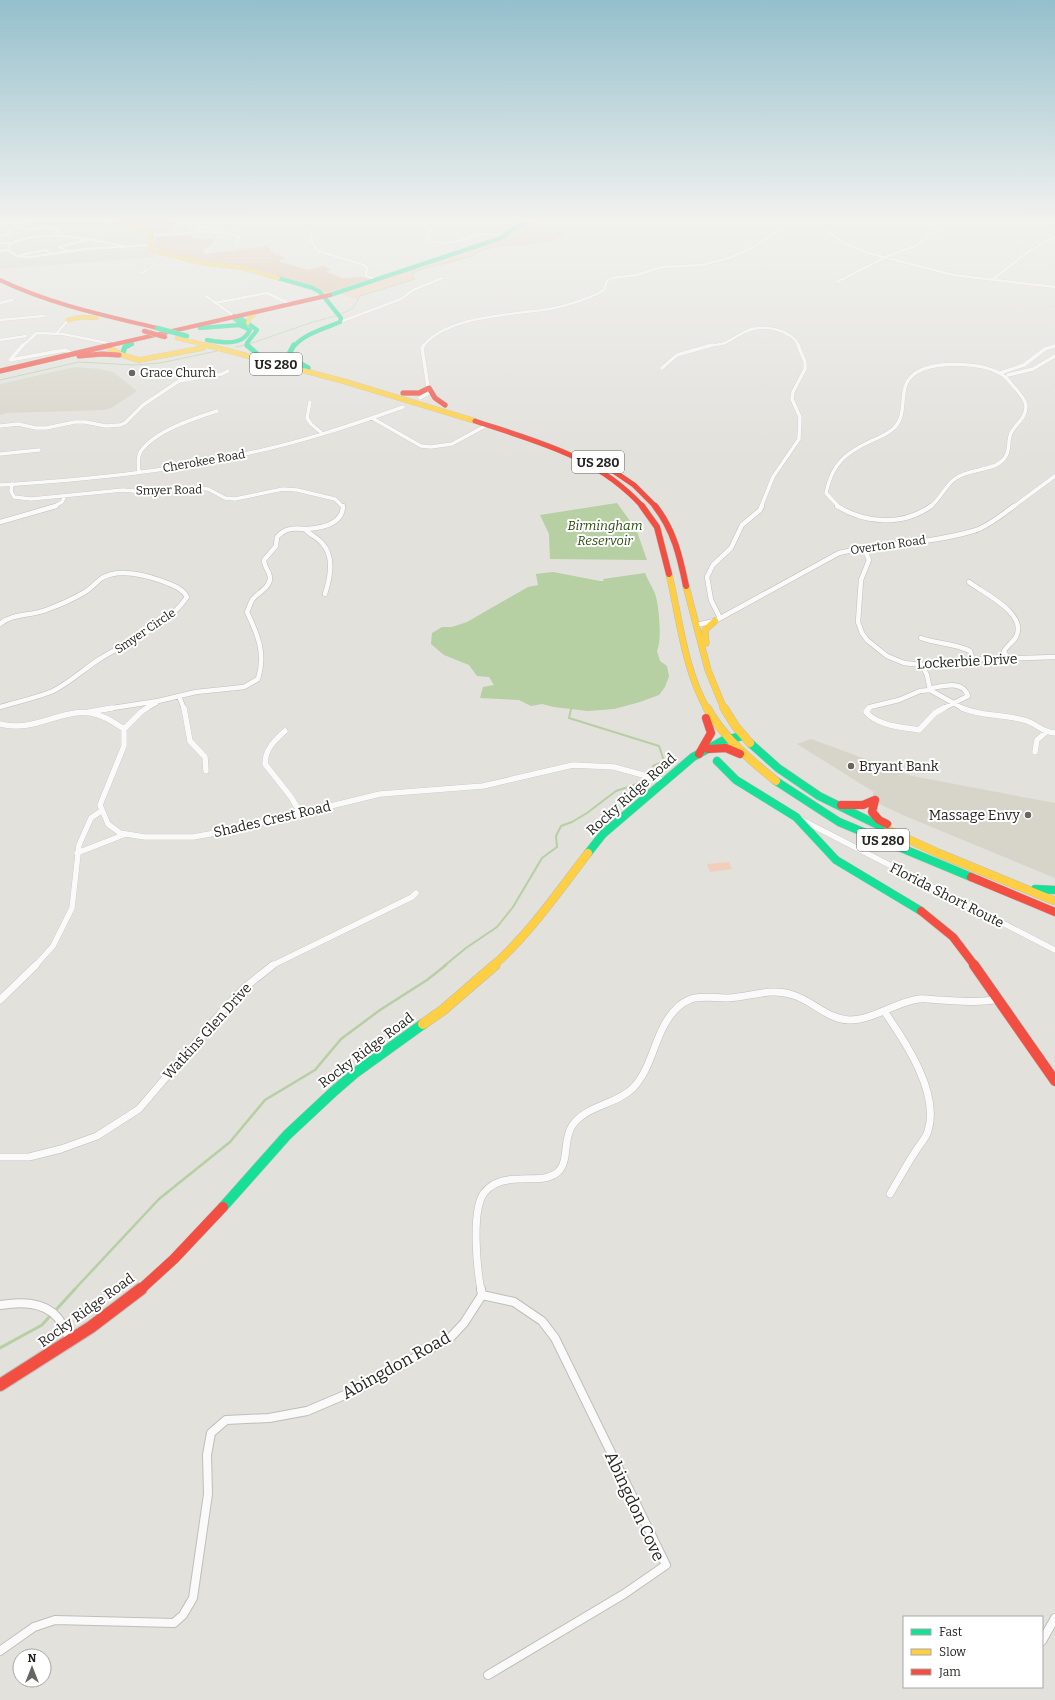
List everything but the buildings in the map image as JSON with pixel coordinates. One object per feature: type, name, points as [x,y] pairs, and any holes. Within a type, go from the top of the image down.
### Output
[{"type":"main road","points":[[28,298],[108,320],[118,325],[150,330],[173,338],[175,343],[174,348],[162,355]]},
{"type":"main road","name":"US 280","points":[[42,298],[150,330],[187,336],[257,354],[331,379],[430,406],[577,458],[607,474],[637,498],[647,510],[658,529],[690,664],[698,691],[710,715],[728,738],[750,760],[763,772],[807,803],[839,822],[1055,912]]},
{"type":"main road","points":[[200,328],[230,325],[254,315],[315,298]]},
{"type":"main road","points":[[308,370],[292,359],[290,353],[291,348],[306,338],[340,322],[341,318],[324,298]]},
{"type":"main road","points":[[0,375],[76,355],[102,354],[114,349],[240,321],[292,304]]},
{"type":"main road","points":[[64,309],[72,314],[68,320]]},
{"type":"main road","points":[[68,320],[82,317],[108,320]]},
{"type":"main road","points":[[198,339],[222,342],[239,340],[249,334],[250,330],[240,321]]},
{"type":"main road","points":[[0,371],[76,355],[125,347],[200,328],[240,321],[257,331],[247,343],[247,347],[257,354]]},
{"type":"main road","name":"US 280","points":[[173,338],[404,393],[445,405],[591,458],[615,471],[633,483],[654,502],[669,525],[675,540],[696,625],[716,695],[743,736],[778,768],[809,790],[834,804],[908,839],[1055,901]]},
{"type":"main road","points":[[114,349],[131,359],[140,359],[184,350],[204,348],[230,352]]},
{"type":"main road","points":[[344,382],[410,398],[420,398]]},
{"type":"main road","points":[[404,393],[419,393],[429,388],[435,398],[445,405]]},
{"type":"main road","points":[[383,392],[404,401],[405,404],[403,407],[415,404],[430,406]]},
{"type":"main road","points":[[658,529],[670,557],[686,622],[696,625]]},
{"type":"main road","points":[[684,610],[689,617],[694,614],[702,619],[718,619]]},
{"type":"main road","points":[[710,677],[710,661],[704,633],[706,627],[718,619]]},
{"type":"main road","points":[[690,664],[688,670],[694,695],[712,726],[712,733],[699,754]]},
{"type":"main road","name":"Rocky Ridge Road","points":[[0,1385],[70,1341],[119,1307],[154,1278],[191,1242],[287,1135],[333,1092],[355,1073],[443,1010],[509,952],[531,927],[603,834],[693,757],[728,738],[743,736]]},
{"type":"main road","points":[[708,749],[726,748],[734,750],[750,760]]},
{"type":"main road","points":[[717,761],[736,780],[796,817],[836,860],[910,904],[935,921],[953,937],[999,999],[1055,1081]]},
{"type":"main road","points":[[834,804],[855,806],[868,805],[875,800],[872,812],[879,820],[898,830],[908,839]]},
{"type":"main road","points":[[1012,884],[1039,890],[1055,890]]},
{"type":"street","points":[[209,298],[240,321]]},
{"type":"street","points":[[215,303],[237,298]]},
{"type":"street","points":[[279,298],[292,304]]},
{"type":"street","points":[[340,322],[402,298]]},
{"type":"street","points":[[420,398],[429,393],[422,348],[424,342],[437,333],[473,321],[550,309],[586,298]]},
{"type":"street","points":[[0,303],[12,300]]},
{"type":"street","points":[[0,320],[44,316]]},
{"type":"street","points":[[57,333],[68,320]]},
{"type":"street","points":[[662,368],[677,355],[698,348],[726,343],[747,331],[759,328],[784,332],[796,340],[805,362],[805,369],[793,392],[792,399],[800,417],[799,439],[772,477],[760,510],[742,525],[731,548],[713,565],[707,577],[711,600],[718,619]]},
{"type":"street","points":[[76,355],[65,350],[10,360],[27,340],[33,338],[36,333],[57,333],[92,340],[114,349]]},
{"type":"street","points":[[0,340],[26,336]]},
{"type":"street","points":[[92,340],[114,349]]},
{"type":"street","points":[[1002,374],[1024,365],[1045,349],[1055,346]]},
{"type":"street","points":[[1038,354],[1053,357]]},
{"type":"street","points":[[1002,374],[1025,402],[1025,410],[1022,419],[1011,433],[1008,440],[1008,452],[1005,458],[997,464],[958,477],[935,503],[907,518],[878,520],[861,517],[845,511],[835,504],[826,493],[831,472],[844,457],[868,442],[885,434],[900,421],[903,410],[904,388],[907,382],[917,373],[928,367],[949,364],[975,366],[1002,374],[1033,369],[1042,365],[1053,357]]},
{"type":"street","points":[[0,426],[18,424],[36,428],[46,428],[75,422],[85,422],[106,426],[120,425],[125,423],[143,405],[179,381],[222,374],[228,371]]},
{"type":"street","points":[[310,402],[307,418],[311,424],[323,434]]},
{"type":"street","name":"Cherokee Road","points":[[0,485],[139,472],[227,458],[269,449],[323,434],[403,407]]},
{"type":"street","points":[[139,472],[139,455],[147,445],[163,434],[187,422],[217,411]]},
{"type":"street","points":[[372,418],[421,446],[431,447],[452,444],[487,425]]},
{"type":"street","points":[[0,454],[39,450]]},
{"type":"street","name":"Overton Road","points":[[696,625],[718,619],[839,553],[861,548],[974,531],[1003,514],[1055,476]]},
{"type":"street","name":"Smyer Road","points":[[12,484],[10,491],[14,497],[21,499],[122,490],[155,493],[194,488],[208,490],[225,498],[235,499],[268,490],[283,489],[298,490],[335,499],[344,505],[341,516],[333,522],[305,529],[288,529],[277,537],[276,546],[264,560],[264,566],[270,576],[270,580],[266,588],[253,599],[247,612],[261,642],[262,668],[258,680],[244,687],[196,692],[158,701],[85,713]]},
{"type":"street","points":[[0,522],[55,506],[62,502],[65,496]]},
{"type":"street","points":[[305,529],[308,533],[324,544],[329,551],[329,581],[325,594]]},
{"type":"street","name":"Lockerbie Drive","points":[[861,548],[869,554],[870,559],[861,579],[861,595],[858,604],[858,617],[861,632],[879,652],[894,659],[922,665],[947,660],[1008,660],[1055,657]]},
{"type":"street","name":"Smyer Circle","points":[[0,624],[10,617],[39,613],[86,591],[99,579],[108,575],[136,575],[151,577],[177,587],[185,593],[186,597],[184,603],[145,633],[48,693],[0,707]]},
{"type":"street","points":[[969,582],[976,589],[988,594],[999,602],[1013,614],[1017,620],[1017,635],[1004,651],[1008,660]]},
{"type":"street","points":[[921,638],[935,643],[962,647],[970,651],[973,660]]},
{"type":"street","points":[[922,665],[930,690],[953,704],[971,712],[1026,721],[1046,732],[1055,733]]},
{"type":"street","points":[[951,685],[958,686],[967,690],[968,696],[935,713],[919,730],[876,721],[868,716],[866,712],[870,707],[900,700],[920,691],[930,690],[932,688],[951,685]]},
{"type":"street","points":[[179,696],[186,712],[190,741],[205,757],[206,771]]},
{"type":"street","points":[[0,1000],[53,946],[72,908],[79,845],[91,818],[101,811],[100,805],[124,746],[124,729],[141,712],[158,701]]},
{"type":"street","points":[[0,724],[24,726],[85,713],[104,716],[124,729]]},
{"type":"street","points":[[285,732],[272,743],[265,757],[265,764],[300,812]]},
{"type":"street","points":[[1035,752],[1037,740],[1046,732]]},
{"type":"street","name":"Shades Crest Road","points":[[101,811],[108,824],[120,833],[145,837],[193,837],[232,830],[300,812],[380,794],[483,786],[573,765],[614,767],[665,781]]},
{"type":"street","name":"Florida Short Route","points":[[796,817],[1055,950]]},
{"type":"street","points":[[78,853],[126,834]]},
{"type":"street","name":"Watkins Glen Drive","points":[[0,1157],[29,1157],[61,1149],[97,1136],[139,1109],[230,1003],[244,988],[270,966],[412,897],[416,893]]},
{"type":"street","points":[[482,1295],[479,1281],[477,1215],[482,1197],[489,1187],[500,1181],[512,1178],[541,1178],[552,1176],[560,1170],[568,1134],[572,1126],[578,1118],[588,1110],[632,1089],[639,1081],[662,1028],[671,1016],[686,1001],[695,998],[732,998],[764,991],[788,993],[801,998],[821,1012],[851,1020],[919,999],[987,1002],[999,999]]},
{"type":"street","points":[[884,1011],[895,1026],[921,1075],[928,1094],[932,1114],[928,1131],[890,1194]]},
{"type":"street","name":"Abingdon Road","points":[[0,1651],[34,1627],[55,1620],[174,1623],[184,1615],[193,1598],[208,1494],[207,1455],[211,1433],[226,1420],[269,1418],[307,1411],[359,1389],[450,1338],[464,1323],[482,1295]]},
{"type":"street","name":"Abingdon Cove","points":[[482,1295],[514,1302],[542,1321],[555,1338],[666,1565],[624,1594],[488,1675]]},
{"type":"street","points":[[0,1305],[24,1303],[43,1307],[56,1315],[70,1341]]},
{"type":"street","points":[[1043,1639],[1055,1618]]},
{"type":"shaded area","points":[[75,367],[100,369],[113,372],[137,391],[111,408],[104,410],[6,413],[0,415],[0,384]]},
{"type":"shaded area","points":[[811,739],[912,776],[1055,803],[1055,878],[905,816],[871,800],[874,792],[797,744]]},
{"type":"shaded area","points":[[729,862],[732,869],[710,872],[707,864]]},
{"type":"water","name":"Birmingham Reservoir","points":[[617,503],[636,529],[647,560],[550,559],[549,534],[540,515]]},
{"type":"water","points":[[553,572],[600,581],[604,581],[603,579],[645,573],[654,591],[657,602],[660,632],[657,651],[660,661],[667,666],[669,676],[665,687],[659,695],[614,709],[588,711],[542,704],[531,706],[519,700],[480,698],[483,687],[494,685],[489,677],[477,676],[469,665],[444,655],[431,644],[432,633],[442,627],[452,627],[467,622],[528,587],[538,585],[536,574]]},
{"type":"waterway","points":[[341,314],[353,308],[359,298]]},
{"type":"waterway","points":[[249,344],[313,322],[336,316]]},
{"type":"waterway","points":[[236,347],[245,345]]},
{"type":"waterway","points":[[0,380],[79,362],[133,365],[160,363],[217,351]]},
{"type":"waterway","points":[[571,709],[569,718],[659,746],[664,761],[653,766]]},
{"type":"waterway","points":[[444,966],[466,948],[497,927],[513,907],[542,858],[557,847],[556,836],[561,826],[572,822],[587,813],[616,791],[640,783]]},
{"type":"waterway","points":[[74,1290],[159,1199],[230,1142],[265,1100],[315,1070],[341,1039],[380,1010],[427,980],[446,965]]},
{"type":"waterway","points":[[54,1312],[75,1289]]},
{"type":"waterway","points":[[0,1348],[42,1325],[51,1315]]},
{"type":"traffic: fast","points":[[325,298],[341,318],[340,322]]},
{"type":"traffic: fast","points":[[245,326],[235,319],[234,316],[242,319],[257,330],[247,343],[247,347],[257,354]]},
{"type":"traffic: fast","points":[[308,368],[292,359],[290,352],[294,346],[312,333],[340,322]]},
{"type":"traffic: fast","points":[[200,328],[239,325],[250,330],[243,339],[238,341],[225,342],[207,340]]},
{"type":"traffic: fast","points":[[157,328],[187,336]]},
{"type":"traffic: fast","points":[[123,352],[125,347],[132,344]]},
{"type":"traffic: fast","points":[[588,853],[603,834],[693,757],[724,740],[743,736]]},
{"type":"traffic: fast","points":[[750,743],[778,768],[819,796],[888,830]]},
{"type":"traffic: fast","points":[[717,761],[736,780],[796,817],[836,860],[921,911]]},
{"type":"traffic: fast","points":[[776,781],[839,822],[971,877]]},
{"type":"traffic: fast","points":[[1035,889],[1055,890]]},
{"type":"traffic: fast","points":[[223,1207],[287,1135],[333,1092],[355,1073],[423,1024]]},
{"type":"traffic: slow","points":[[248,323],[249,318],[254,315]]},
{"type":"traffic: slow","points":[[68,320],[82,317],[96,318]]},
{"type":"traffic: slow","points":[[177,338],[343,381],[475,421]]},
{"type":"traffic: slow","points":[[106,346],[122,355],[139,360],[203,348]]},
{"type":"traffic: slow","points":[[669,574],[683,644],[701,699],[728,738],[763,771],[776,781]]},
{"type":"traffic: slow","points":[[686,586],[701,649],[715,690],[736,727],[750,743]]},
{"type":"traffic: slow","points":[[706,643],[705,630],[715,621]]},
{"type":"traffic: slow","points":[[888,830],[938,853],[1055,901]]},
{"type":"traffic: slow","points":[[423,1024],[443,1010],[509,952],[531,927],[588,853]]},
{"type":"traffic: jam","points":[[44,298],[97,314],[157,328]]},
{"type":"traffic: jam","points":[[0,371],[316,298]]},
{"type":"traffic: jam","points":[[144,331],[165,337]]},
{"type":"traffic: jam","points":[[79,356],[102,354],[119,355]]},
{"type":"traffic: jam","points":[[403,393],[419,393],[429,388],[435,398],[445,405]]},
{"type":"traffic: jam","points":[[475,421],[567,453],[610,476],[629,491],[651,516],[657,527],[669,574]]},
{"type":"traffic: jam","points":[[600,462],[634,485],[655,505],[663,516],[675,541],[686,586]]},
{"type":"traffic: jam","points":[[699,754],[711,733],[706,718]]},
{"type":"traffic: jam","points":[[708,749],[726,748],[740,754]]},
{"type":"traffic: jam","points":[[875,800],[872,812],[879,820],[887,824]]},
{"type":"traffic: jam","points":[[841,805],[863,805],[875,800]]},
{"type":"traffic: jam","points":[[971,877],[1055,912]]},
{"type":"traffic: jam","points":[[921,911],[953,937],[978,970],[1055,1081]]},
{"type":"traffic: jam","points":[[0,1385],[76,1338],[134,1295],[174,1259],[223,1207]]},
{"type":"place","name":"Grace Church","points":[[132,373]]},
{"type":"place","name":"Bryant Bank","points":[[851,766]]},
{"type":"place","name":"Massage Envy","points":[[1028,815]]}]
